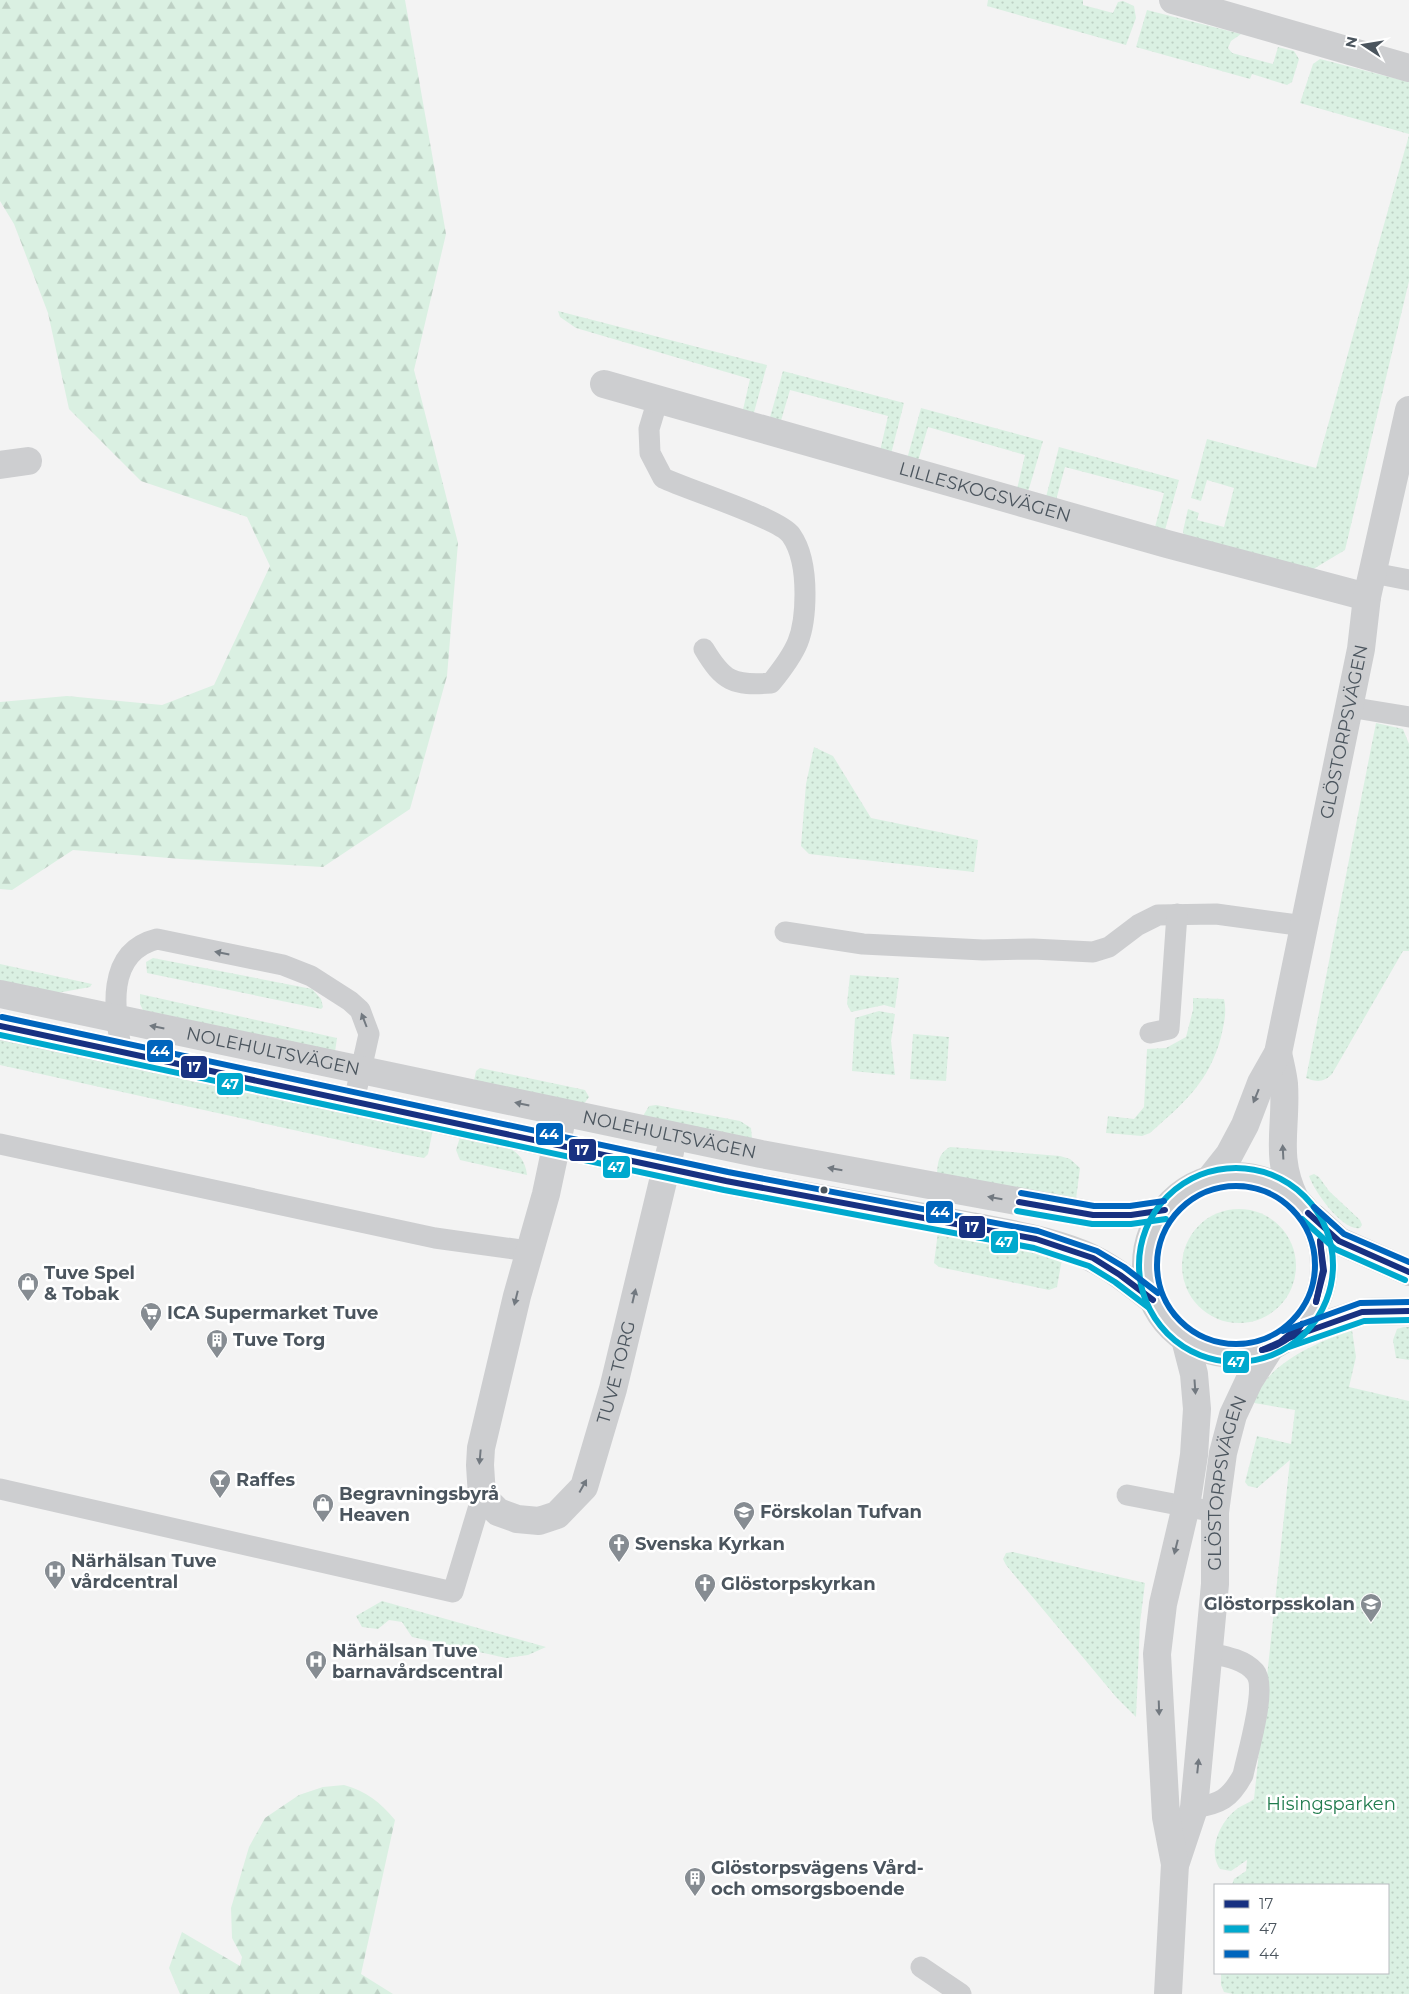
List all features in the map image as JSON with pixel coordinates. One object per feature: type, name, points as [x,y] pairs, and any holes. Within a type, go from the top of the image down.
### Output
[{"type":"street","points":[[1173,0],[1409,68]]},
{"type":"street","name":"LILLESKOGSVÄGEN","points":[[604,384],[1168,544],[1370,585]]},
{"type":"street","name":"GLÖSTORPSVÄGEN","points":[[1210,1179],[1229,1155],[1245,1124],[1261,1083],[1278,1053],[1361,649],[1370,585],[1401,483],[1409,410]]},
{"type":"street","points":[[0,465],[28,461]]},
{"type":"street","name":"NOLEHULTSVÄGEN","points":[[0,994],[828,1167],[1093,1215],[1131,1215],[1164,1210]]},
{"type":"street","name":"NOLEHULTSVÄGEN","points":[[0,1026],[557,1146],[1054,1244],[1084,1254],[1114,1271],[1153,1300]]},
{"type":"street","name":"GLÖSTORPSVÄGEN","points":[[1278,1053],[1284,1084],[1283,1157],[1286,1179],[1302,1206]]},
{"type":"street","points":[[482,1496],[481,1448],[528,1251],[546,1194],[564,1113]]},
{"type":"street","name":"TUVE TORG","points":[[482,1496],[498,1512],[517,1519],[539,1521],[557,1514],[584,1487],[613,1388],[652,1217],[674,1136]]},
{"type":"street","name":"NOLEHULTSVÄGEN","points":[[1230,1176],[1251,1177],[1277,1186],[1302,1206],[1321,1238],[1324,1251],[1324,1279],[1311,1313],[1300,1327],[1278,1343],[1253,1353],[1235,1355],[1200,1348],[1185,1339],[1161,1315],[1153,1300],[1146,1266],[1148,1248],[1157,1222],[1164,1210],[1184,1192],[1210,1179],[1230,1176]]},
{"type":"street","points":[[1302,1206],[1340,1240],[1409,1272]]},
{"type":"street","points":[[1278,1343],[1362,1312],[1409,1311]]},
{"type":"street","name":"GLÖSTORPSVÄGEN","points":[[1168,1994],[1175,1864],[1166,1817],[1157,1654],[1163,1604],[1186,1506],[1194,1455],[1197,1409],[1194,1374],[1185,1339]]},
{"type":"street","name":"GLÖSTORPSVÄGEN","points":[[1175,1864],[1194,1808],[1215,1584],[1215,1512],[1223,1453],[1233,1414],[1249,1381],[1278,1343]]},
{"type":"lane","points":[[658,399],[649,429],[650,453],[663,478],[771,521],[791,535],[805,569],[805,617],[794,655],[771,684],[742,685],[717,671],[704,648]]},
{"type":"lane","points":[[1370,585],[1409,580]]},
{"type":"lane","points":[[1349,707],[1409,717]]},
{"type":"lane","points":[[1150,1033],[1169,1029],[1177,914]]},
{"type":"lane","points":[[785,932],[863,944],[983,950],[1033,949],[1093,952],[1109,947],[1138,925],[1158,915],[1216,914],[1305,926]]},
{"type":"lane","points":[[122,1052],[115,1018],[117,981],[129,954],[144,942],[157,939],[283,965],[311,976],[350,1001],[360,1010],[369,1034],[354,1101]]},
{"type":"lane","points":[[0,1144],[436,1238],[528,1251]]},
{"type":"lane","points":[[0,1489],[453,1592],[482,1496]]},
{"type":"lane","points":[[1127,1495],[1215,1512]]},
{"type":"lane","points":[[1194,1808],[1214,1805],[1224,1800],[1238,1785],[1243,1775],[1260,1693],[1257,1673],[1246,1663],[1209,1653]]},
{"type":"lane","points":[[921,1967],[961,1994]]},
{"type":"green space","points":[[0,0],[405,0],[446,234],[414,370],[458,543],[447,676],[410,809],[323,867],[181,859],[73,850],[12,890],[0,889],[0,702],[67,696],[162,705],[214,685],[270,566],[247,517],[141,481],[69,409],[48,313],[14,224],[0,201]]},
{"type":"green space","points":[[988,0],[1083,0],[1083,5],[1113,13],[1118,2],[1123,1],[1134,6],[1136,18],[1126,45],[987,6]]},
{"type":"green space","points":[[1147,10],[1241,34],[1231,41],[1228,48],[1232,53],[1273,64],[1278,47],[1294,51],[1299,59],[1292,82],[1287,85],[1252,74],[1250,79],[1136,47]]},
{"type":"green space","points":[[1320,59],[1409,82],[1409,134],[1300,103],[1313,64]]},
{"type":"green space","points":[[1409,135],[1409,281],[1345,550],[1310,571],[1184,535],[1183,531],[1188,509],[1199,513],[1197,520],[1224,527],[1234,488],[1207,480],[1201,501],[1191,498],[1207,439],[1316,468]]},
{"type":"green space","points":[[558,311],[767,365],[753,416],[742,414],[750,379],[576,328],[560,317]]},
{"type":"green space","points":[[783,371],[904,403],[891,454],[880,451],[888,416],[790,390],[780,424],[769,421]]},
{"type":"green space","points":[[921,408],[1043,441],[1028,492],[1017,489],[1025,455],[928,427],[918,461],[907,459]]},
{"type":"green space","points":[[1059,447],[1179,480],[1165,530],[1155,527],[1164,493],[1065,467],[1056,500],[1046,497]]},
{"type":"green space","points":[[1376,723],[1403,729],[1409,744],[1409,951],[1403,951],[1332,1074],[1320,1081],[1313,1080],[1306,1078]]},
{"type":"green space","points":[[814,747],[833,756],[871,818],[978,840],[974,872],[809,854],[801,846],[806,784]]},
{"type":"green space","points":[[153,958],[312,989],[321,999],[323,1007],[321,1009],[147,973],[146,962]]},
{"type":"green space","points":[[0,964],[92,984],[90,987],[57,993],[0,981]]},
{"type":"green space","points":[[850,975],[899,978],[895,1008],[884,1005],[851,1012],[847,1004]]},
{"type":"green space","points":[[140,994],[337,1038],[335,1052],[143,1010],[140,1004]]},
{"type":"green space","points":[[1193,998],[1224,999],[1225,1018],[1221,1037],[1210,1067],[1194,1091],[1150,1133],[1142,1136],[1106,1133],[1108,1116],[1134,1119],[1144,1107],[1147,1049],[1166,1048],[1186,1037],[1193,1010]]},
{"type":"green space","points":[[879,1011],[895,1014],[891,1041],[895,1075],[852,1071],[855,1018]]},
{"type":"green space","points":[[913,1034],[949,1037],[946,1081],[910,1079]]},
{"type":"green space","points":[[0,1038],[433,1129],[428,1154],[424,1158],[407,1155],[0,1065]]},
{"type":"green space","points":[[480,1068],[585,1090],[589,1097],[583,1105],[474,1081],[476,1071]]},
{"type":"green space","points":[[656,1105],[740,1121],[751,1128],[752,1139],[643,1116],[649,1106]]},
{"type":"green space","points":[[461,1134],[493,1141],[512,1149],[524,1164],[527,1175],[460,1160],[456,1150]]},
{"type":"green space","points":[[950,1147],[1060,1156],[1070,1159],[1080,1168],[1076,1199],[937,1175],[938,1162]]},
{"type":"green space","points":[[1314,1174],[1360,1220],[1362,1225],[1360,1228],[1353,1228],[1346,1224],[1330,1209],[1312,1183],[1309,1176]]},
{"type":"green space","points":[[1239,1209],[1261,1213],[1279,1226],[1292,1244],[1296,1266],[1292,1288],[1279,1306],[1261,1319],[1239,1323],[1217,1319],[1199,1306],[1186,1288],[1182,1266],[1186,1244],[1199,1226],[1217,1213]]},
{"type":"green space","points":[[938,1232],[990,1241],[1062,1259],[1057,1287],[1049,1290],[939,1267],[934,1263]]},
{"type":"green space","points":[[1409,1327],[1409,1360],[1396,1358],[1393,1340],[1397,1329]]},
{"type":"green space","name":"Hisingsparken","points":[[1352,1330],[1356,1357],[1349,1387],[1409,1401],[1409,1994],[1233,1994],[1224,1992],[1221,1985],[1221,1974],[1389,1974],[1389,1884],[1232,1884],[1234,1879],[1246,1871],[1247,1860],[1231,1871],[1220,1869],[1216,1862],[1215,1854],[1217,1837],[1225,1821],[1237,1809],[1254,1799],[1290,1460],[1257,1488],[1248,1486],[1245,1482],[1257,1436],[1291,1444],[1295,1410],[1254,1403],[1260,1389],[1280,1366],[1294,1356]]},
{"type":"green space","points":[[1013,1552],[1145,1583],[1140,1623],[1136,1717],[1116,1697],[1006,1565],[1003,1559],[1006,1553]]},
{"type":"green space","points":[[382,1601],[546,1647],[528,1655],[506,1658],[412,1637],[402,1622],[389,1620],[378,1629],[362,1627],[356,1616]]},
{"type":"green space","points":[[344,1785],[359,1790],[372,1798],[395,1820],[361,1974],[393,1994],[180,1994],[169,1968],[182,1932],[240,1966],[242,1957],[232,1938],[231,1908],[249,1847],[265,1818],[299,1795],[323,1787]]},
{"type":"transit line","name":"44","points":[[2,1017],[728,1172],[1038,1231],[1097,1251],[1124,1267],[1158,1293]]},
{"type":"transit line","name":"17","points":[[0,1026],[726,1181],[1036,1239],[1093,1258],[1120,1275],[1153,1300]]},
{"type":"transit line","name":"47","points":[[0,1035],[724,1190],[1034,1248],[1089,1266],[1115,1282],[1148,1307]]},
{"type":"transit line","name":"47","points":[[1246,1168],[1255,1169],[1282,1179],[1305,1196],[1317,1211],[1326,1228],[1332,1246],[1333,1265],[1332,1284],[1326,1302],[1317,1319],[1305,1334],[1290,1346],[1273,1355],[1255,1361],[1226,1362],[1217,1361],[1190,1351],[1174,1340],[1161,1327],[1150,1311],[1140,1284],[1139,1255],[1140,1246],[1150,1219],[1161,1203],[1174,1190],[1190,1179],[1217,1169],[1246,1168]]},
{"type":"transit line","name":"44","points":[[1244,1186],[1259,1189],[1273,1195],[1292,1209],[1302,1221],[1312,1242],[1315,1265],[1312,1288],[1302,1309],[1292,1321],[1280,1331],[1259,1341],[1244,1344],[1228,1344],[1213,1341],[1192,1331],[1170,1309],[1158,1280],[1157,1257],[1160,1242],[1170,1221],[1192,1199],[1221,1187],[1244,1186]]},
{"type":"transit line","name":"44","points":[[1021,1193],[1094,1206],[1130,1206],[1164,1201]]},
{"type":"transit line","name":"17","points":[[1019,1202],[1093,1215],[1131,1215],[1165,1210]]},
{"type":"transit line","name":"44","points":[[1314,1207],[1344,1234],[1409,1262]]},
{"type":"transit line","name":"47","points":[[1017,1211],[1092,1224],[1131,1224],[1166,1219]]},
{"type":"transit line","name":"17","points":[[1308,1213],[1339,1241],[1409,1272]]},
{"type":"transit line","name":"47","points":[[1302,1219],[1335,1249],[1405,1280]]},
{"type":"transit line","name":"17","points":[[1316,1302],[1323,1270],[1320,1241]]},
{"type":"transit line","name":"17","points":[[1316,1302],[1324,1271],[1320,1241]]},
{"type":"transit line","name":"44","points":[[1283,1331],[1360,1303],[1409,1302]]},
{"type":"transit line","name":"17","points":[[1286,1339],[1362,1312],[1409,1311]]},
{"type":"transit line","name":"47","points":[[1289,1347],[1364,1321],[1409,1320]]},
{"type":"transit line","name":"17","points":[[1262,1350],[1280,1342],[1302,1324]]},
{"type":"transit line","name":"17","points":[[1262,1350],[1285,1341],[1302,1324]]},
{"type":"place","name":"Tuve Spel & Tobak","points":[[28,1302]]},
{"type":"place","name":"ICA Supermarket Tuve","points":[[151,1332]]},
{"type":"place","name":"Tuve Torg","points":[[217,1359]]},
{"type":"place","name":"Raffes","points":[[220,1499]]},
{"type":"place","name":"Begravningsbyrå Heaven","points":[[323,1523]]},
{"type":"place","name":"Förskolan Tufvan","points":[[744,1531]]},
{"type":"place","name":"Svenska Kyrkan","points":[[619,1563]]},
{"type":"place","name":"Närhälsan Tuve vårdcentral","points":[[55,1590]]},
{"type":"place","name":"Glöstorpskyrkan","points":[[705,1603]]},
{"type":"place","name":"Glöstorpsskolan","points":[[1371,1623]]},
{"type":"place","name":"Närhälsan Tuve barnavårdscentral","points":[[316,1680]]},
{"type":"place","name":"Glöstorpsvägens Vård- och omsorgsboende","points":[[695,1897]]}]
